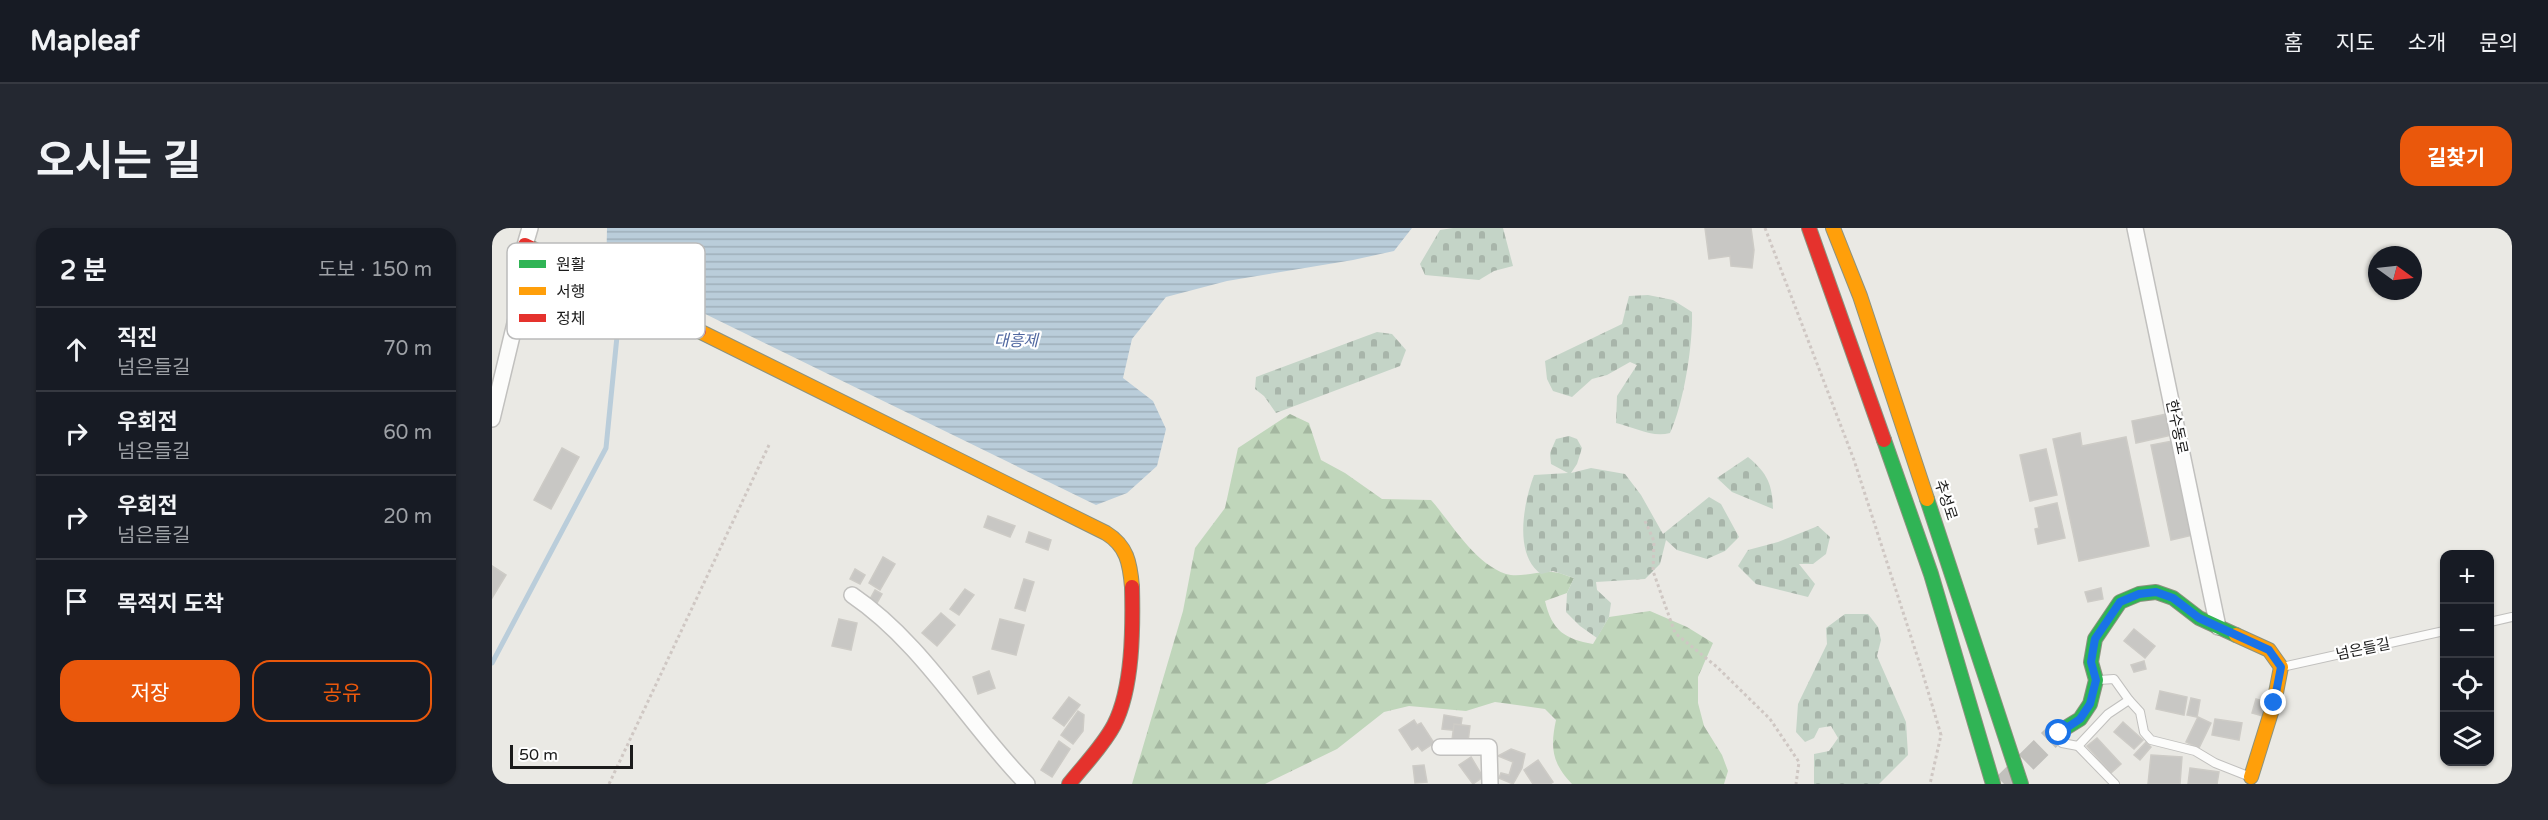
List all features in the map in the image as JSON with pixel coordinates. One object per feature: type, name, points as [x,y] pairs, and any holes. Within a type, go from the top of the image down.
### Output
[{"type":"street","points":[[526,243],[530,228]]},
{"type":"street","points":[[1809,228],[1931,574],[1993,784]]},
{"type":"street","name":"추성로","points":[[1833,228],[1860,296],[2021,784]]},
{"type":"street","name":"한수동로","points":[[2135,228],[2218,627]]},
{"type":"street","points":[[705,332],[1091,524],[1118,540],[1126,554],[1133,608],[1125,686],[1115,723],[1069,784]]},
{"type":"street","points":[[492,419],[511,339]]},
{"type":"street","points":[[2054,735],[2080,719],[2090,704],[2096,680],[2091,662],[2095,639],[2120,602],[2139,594],[2156,592],[2173,598],[2199,618],[2269,650],[2281,667],[2274,703],[2249,781]]},
{"type":"street","points":[[852,595],[875,611],[931,668],[996,753],[1026,784]]},
{"type":"street","points":[[1440,747],[1490,747],[1490,784]]},
{"type":"lane","points":[[2494,621],[2512,617]]},
{"type":"lane","name":"넘은들길","points":[[2281,667],[2440,632]]},
{"type":"lane","points":[[2096,680],[2114,679],[2128,700],[2140,712],[2144,732],[2151,740],[2195,751],[2249,781]]},
{"type":"lane","points":[[2078,746],[2108,714],[2128,700]]},
{"type":"lane","points":[[2054,735],[2062,743],[2078,746],[2115,784]]},
{"type":"path","points":[[1765,228],[1854,460],[1941,735],[1930,784]]},
{"type":"path","points":[[609,784],[770,445]]},
{"type":"path","points":[[1645,521],[1654,542],[1653,571],[1675,633],[1717,667],[1770,719],[1799,762],[1796,784]]},
{"type":"green space","points":[[1503,228],[1513,266],[1494,271],[1479,280],[1425,275],[1420,264],[1440,230]]},
{"type":"green space","points":[[1648,295],[1673,300],[1692,312],[1689,356],[1683,390],[1670,433],[1663,434],[1650,433],[1616,423],[1617,396],[1637,365],[1630,362],[1607,375],[1592,379],[1572,397],[1553,391],[1547,379],[1545,361],[1622,324],[1629,296]]},
{"type":"green space","points":[[1377,332],[1392,334],[1406,350],[1400,366],[1276,413],[1264,396],[1255,389],[1256,377]]},
{"type":"green space","points":[[1290,414],[1309,423],[1321,460],[1345,473],[1382,499],[1431,500],[1474,552],[1494,569],[1511,575],[1552,572],[1574,578],[1567,593],[1545,601],[1552,620],[1567,636],[1593,644],[1609,617],[1650,611],[1687,627],[1713,643],[1698,677],[1698,703],[1704,726],[1722,755],[1728,771],[1724,784],[1572,784],[1560,769],[1554,755],[1553,739],[1556,720],[1545,709],[1495,702],[1466,711],[1409,706],[1384,712],[1337,749],[1265,784],[1132,784],[1183,611],[1195,548],[1225,508],[1238,448]]},
{"type":"green space","points":[[1569,436],[1577,439],[1582,448],[1577,464],[1571,473],[1591,468],[1625,474],[1641,495],[1663,534],[1709,497],[1721,504],[1739,537],[1725,551],[1707,559],[1677,550],[1666,540],[1660,564],[1645,579],[1596,582],[1597,590],[1611,603],[1609,617],[1597,638],[1566,612],[1567,593],[1574,578],[1553,571],[1541,574],[1532,565],[1524,541],[1524,513],[1534,475],[1568,473],[1551,464],[1550,453],[1556,439]]},
{"type":"green space","points":[[1748,457],[1768,480],[1773,509],[1732,492],[1717,478]]},
{"type":"green space","points":[[1818,526],[1830,537],[1826,554],[1813,564],[1799,564],[1815,584],[1808,597],[1756,584],[1738,566],[1748,550],[1778,542]]},
{"type":"green space","points":[[1845,614],[1868,614],[1878,627],[1881,640],[1877,656],[1906,722],[1908,755],[1879,784],[1814,784],[1814,754],[1829,751],[1838,738],[1831,726],[1819,728],[1814,738],[1805,742],[1796,732],[1798,704],[1827,644],[1826,628]]},
{"type":"water","name":"대흥제","points":[[607,228],[1412,228],[1394,251],[1227,281],[1166,297],[1132,339],[1123,378],[1153,401],[1166,429],[1157,466],[1127,493],[1096,505],[705,314],[705,243],[607,243]]},
{"type":"building","points":[[1705,228],[1751,228],[1754,250],[1752,268],[1731,266],[1730,256],[1709,259]]},
{"type":"building","points":[[2167,414],[2172,435],[2136,443],[2132,421]]},
{"type":"building","points":[[2080,433],[2082,446],[2126,437],[2149,546],[2079,561],[2053,439]]},
{"type":"building","points":[[2172,441],[2193,535],[2171,540],[2151,445]]},
{"type":"building","points":[[562,448],[579,457],[551,509],[534,500]]},
{"type":"building","points":[[2046,449],[2057,495],[2030,501],[2020,455]]},
{"type":"building","points":[[2057,503],[2065,538],[2038,544],[2035,529],[2039,528],[2035,508]]},
{"type":"building","points":[[988,516],[1015,526],[1010,537],[984,527]]},
{"type":"building","points":[[1029,532],[1051,540],[1048,550],[1026,542]]},
{"type":"building","points":[[883,557],[895,564],[880,590],[869,583]]},
{"type":"building","points":[[492,566],[506,575],[492,598]]},
{"type":"building","points":[[855,569],[865,575],[860,584],[850,579]]},
{"type":"building","points":[[1024,579],[1034,582],[1025,611],[1015,608]]},
{"type":"building","points":[[2101,588],[2103,599],[2088,602],[2085,592]]},
{"type":"building","points":[[965,589],[974,595],[959,615],[950,609]]},
{"type":"building","points":[[875,590],[882,594],[877,603],[870,599]]},
{"type":"building","points":[[941,613],[955,625],[937,646],[922,633]]},
{"type":"building","points":[[839,619],[857,623],[851,650],[832,646]]},
{"type":"building","points":[[1000,619],[1024,625],[1016,655],[992,649]]},
{"type":"building","points":[[2134,629],[2155,646],[2145,658],[2124,641]]},
{"type":"building","points":[[2144,661],[2146,669],[2134,672],[2131,665]]},
{"type":"building","points":[[989,671],[995,688],[978,694],[973,677]]},
{"type":"building","points":[[2160,691],[2187,697],[2184,715],[2156,709]]},
{"type":"building","points":[[1069,697],[1080,705],[1064,726],[1053,718]]},
{"type":"building","points":[[2191,698],[2200,700],[2197,717],[2187,715]]},
{"type":"building","points":[[2256,699],[2267,702],[2263,716],[2252,713]]},
{"type":"building","points":[[1078,711],[1084,715],[1083,731],[1073,744],[1061,735]]},
{"type":"building","points":[[1444,715],[1462,718],[1460,731],[1442,729]]},
{"type":"building","points":[[2198,717],[2211,723],[2199,748],[2186,742]]},
{"type":"building","points":[[2215,719],[2242,723],[2239,740],[2212,735]]},
{"type":"building","points":[[1414,720],[1417,725],[1421,723],[1434,743],[1422,751],[1418,746],[1412,750],[1399,730]]},
{"type":"building","points":[[2123,722],[2143,740],[2134,749],[2114,732]]},
{"type":"building","points":[[1454,724],[1470,726],[1468,742],[1452,740]]},
{"type":"building","points":[[2097,738],[2121,764],[2111,773],[2087,746]]},
{"type":"building","points":[[1059,741],[1070,749],[1052,777],[1041,770]]},
{"type":"building","points":[[2146,742],[2151,747],[2140,760],[2134,755]]},
{"type":"building","points":[[1511,749],[1525,754],[1522,768],[1513,784],[1499,778],[1501,773],[1509,775],[1513,762],[1498,756]]},
{"type":"building","points":[[2151,755],[2182,757],[2180,784],[2148,784]]},
{"type":"building","points":[[1471,757],[1483,777],[1473,784],[1459,765]]},
{"type":"building","points":[[1538,760],[1553,782],[1550,784],[1533,784],[1524,770]]},
{"type":"building","points":[[1424,765],[1427,782],[1415,783],[1413,766]]},
{"type":"building","points":[[2190,768],[2219,772],[2217,784],[2188,784]]},
{"type":"waterway","points":[[492,663],[606,448],[617,339]]},
{"type":"tunnel","points":[[2004,784],[2054,735]]},
{"type":"traffic: fast","points":[[1884,440],[1931,574],[1993,784]]},
{"type":"traffic: fast","points":[[1927,499],[2021,784]]},
{"type":"traffic: fast","points":[[2054,735],[2080,719],[2090,704],[2096,680],[2091,662],[2095,639],[2120,602],[2139,594],[2156,592],[2173,598],[2199,618],[2236,635]]},
{"type":"traffic: slow","points":[[1833,228],[1860,296],[1927,499]]},
{"type":"traffic: slow","points":[[705,334],[1106,533],[1123,549],[1130,570],[1132,587]]},
{"type":"traffic: slow","points":[[2236,635],[2269,650],[2281,667],[2274,703],[2251,777]]},
{"type":"traffic: jam","points":[[1809,228],[1884,440]]},
{"type":"traffic: jam","points":[[1069,784],[1104,740],[1120,710],[1125,694],[1130,658],[1132,587]]},
{"type":"route","points":[[2059,733],[2080,719],[2090,704],[2096,680],[2091,662],[2095,639],[2120,602],[2139,594],[2156,592],[2173,598],[2199,618],[2269,650],[2281,667],[2274,703]]}]
